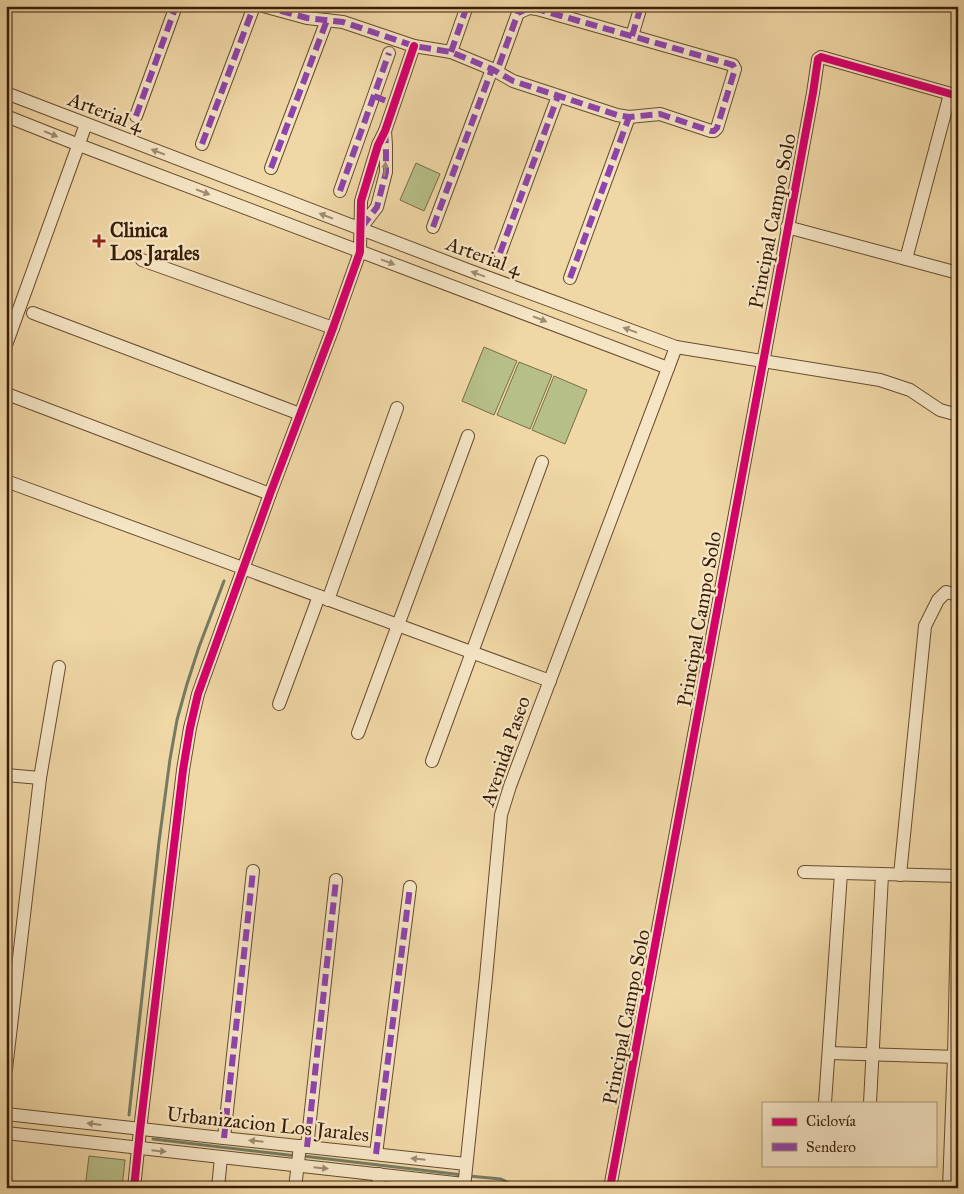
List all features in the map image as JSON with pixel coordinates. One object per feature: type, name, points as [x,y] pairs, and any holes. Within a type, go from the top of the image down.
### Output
[{"type":"street","points":[[136,116],[176,6]]},
{"type":"street","points":[[202,144],[254,6]]},
{"type":"street","points":[[263,6],[307,18],[343,22],[414,46],[451,52],[494,70],[513,81],[617,114],[629,116],[660,114],[711,132],[717,128],[735,69],[732,65],[537,9],[529,8],[518,13],[494,70],[432,227]]},
{"type":"street","points":[[451,52],[467,6]]},
{"type":"street","points":[[632,36],[641,6]]},
{"type":"street","points":[[271,168],[327,20]]},
{"type":"street","points":[[134,1188],[182,780],[190,728],[198,694],[360,252],[360,229],[377,207],[386,172],[385,131],[414,46]]},
{"type":"street","points":[[340,191],[390,53]]},
{"type":"street","name":"Principal Campo Solo","points":[[610,1188],[818,59],[821,58],[954,95]]},
{"type":"street","name":"Arterial 4","points":[[6,93],[468,270],[676,346],[762,362],[880,380],[910,390],[940,410],[958,416]]},
{"type":"street","points":[[906,259],[954,95]]},
{"type":"street","points":[[374,96],[394,104]]},
{"type":"street","points":[[500,252],[558,96]]},
{"type":"street","name":"Arterial 4","points":[[6,116],[668,368]]},
{"type":"street","points":[[570,278],[629,116]]},
{"type":"street","points":[[6,344],[86,124]]},
{"type":"street","points":[[787,227],[958,273]]},
{"type":"street","points":[[142,260],[333,328]]},
{"type":"street","points":[[33,313],[300,414]]},
{"type":"street","name":"Avenida Paseo","points":[[465,1176],[501,815],[510,786],[676,346]]},
{"type":"street","points":[[7,394],[270,494]]},
{"type":"street","points":[[279,704],[323,598],[397,408]]},
{"type":"street","points":[[358,733],[468,436]]},
{"type":"street","points":[[432,761],[542,462]]},
{"type":"street","points":[[6,481],[398,626],[550,680]]},
{"type":"street","points":[[900,875],[925,626],[938,600],[946,592],[958,595]]},
{"type":"street","points":[[6,1069],[40,778],[59,667]]},
{"type":"street","points":[[6,774],[40,778]]},
{"type":"street","points":[[224,1138],[253,871]]},
{"type":"street","points":[[804,872],[958,875],[956,1057],[949,1188]]},
{"type":"street","points":[[825,1102],[842,873]]},
{"type":"street","points":[[870,1102],[882,874]]},
{"type":"street","points":[[296,1188],[336,880]]},
{"type":"street","points":[[376,1154],[410,887]]},
{"type":"street","points":[[829,1052],[956,1057]]},
{"type":"street","name":"Urbanizacion Los Jarales","points":[[6,1114],[224,1138],[301,1153],[379,1174],[465,1176]]},
{"type":"street","name":"Urbanizacion Los Jarales","points":[[6,1133],[221,1157],[301,1153],[376,1154],[465,1176]]},
{"type":"street","points":[[218,1188],[221,1157]]},
{"type":"street","points":[[378,1188],[379,1174]]},
{"type":"green space","points":[[416,163],[440,174],[424,211],[400,200]]},
{"type":"green space","points":[[484,347],[517,361],[494,415],[462,401]]},
{"type":"green space","points":[[519,362],[552,375],[530,429],[497,415]]},
{"type":"green space","points":[[554,376],[587,390],[565,444],[532,430]]},
{"type":"green space","points":[[89,1156],[125,1160],[122,1188],[85,1188]]},
{"type":"waterway","points":[[129,1115],[170,759],[177,720],[187,684],[224,581]]},
{"type":"waterway","points":[[153,1139],[297,1156]]},
{"type":"waterway","points":[[303,1156],[463,1175]]},
{"type":"waterway","points":[[469,1176],[501,1179],[513,1188]]},
{"type":"marked path","points":[[136,116],[176,6]]},
{"type":"marked path","points":[[202,144],[254,6]]},
{"type":"marked path","points":[[263,6],[307,18],[343,22],[414,46],[451,52],[492,69],[513,81],[617,115],[629,117],[660,114],[711,131],[717,128],[735,69],[733,65],[529,8],[518,13],[497,71]]},
{"type":"marked path","points":[[451,52],[467,6]]},
{"type":"marked path","points":[[632,36],[641,6]]},
{"type":"marked path","points":[[271,168],[327,20]]},
{"type":"marked path","points":[[340,191],[389,53]]},
{"type":"marked path","points":[[433,227],[492,69]]},
{"type":"marked path","points":[[374,96],[394,104]]},
{"type":"marked path","points":[[500,253],[558,96]]},
{"type":"marked path","points":[[570,278],[629,117]]},
{"type":"marked path","points":[[362,227],[377,207],[386,172],[385,133]]},
{"type":"marked path","points":[[224,1138],[253,871]]},
{"type":"marked path","points":[[307,1147],[336,880]]},
{"type":"marked path","points":[[376,1154],[410,887]]},
{"type":"cycle path","points":[[134,1188],[183,770],[198,694],[360,252],[361,201],[378,145],[385,131],[414,46]]},
{"type":"cycle path","points":[[610,1188],[818,59],[821,57],[958,96]]},
{"type":"place","name":"Clinica Los Jarales","points":[[99,241]]}]
